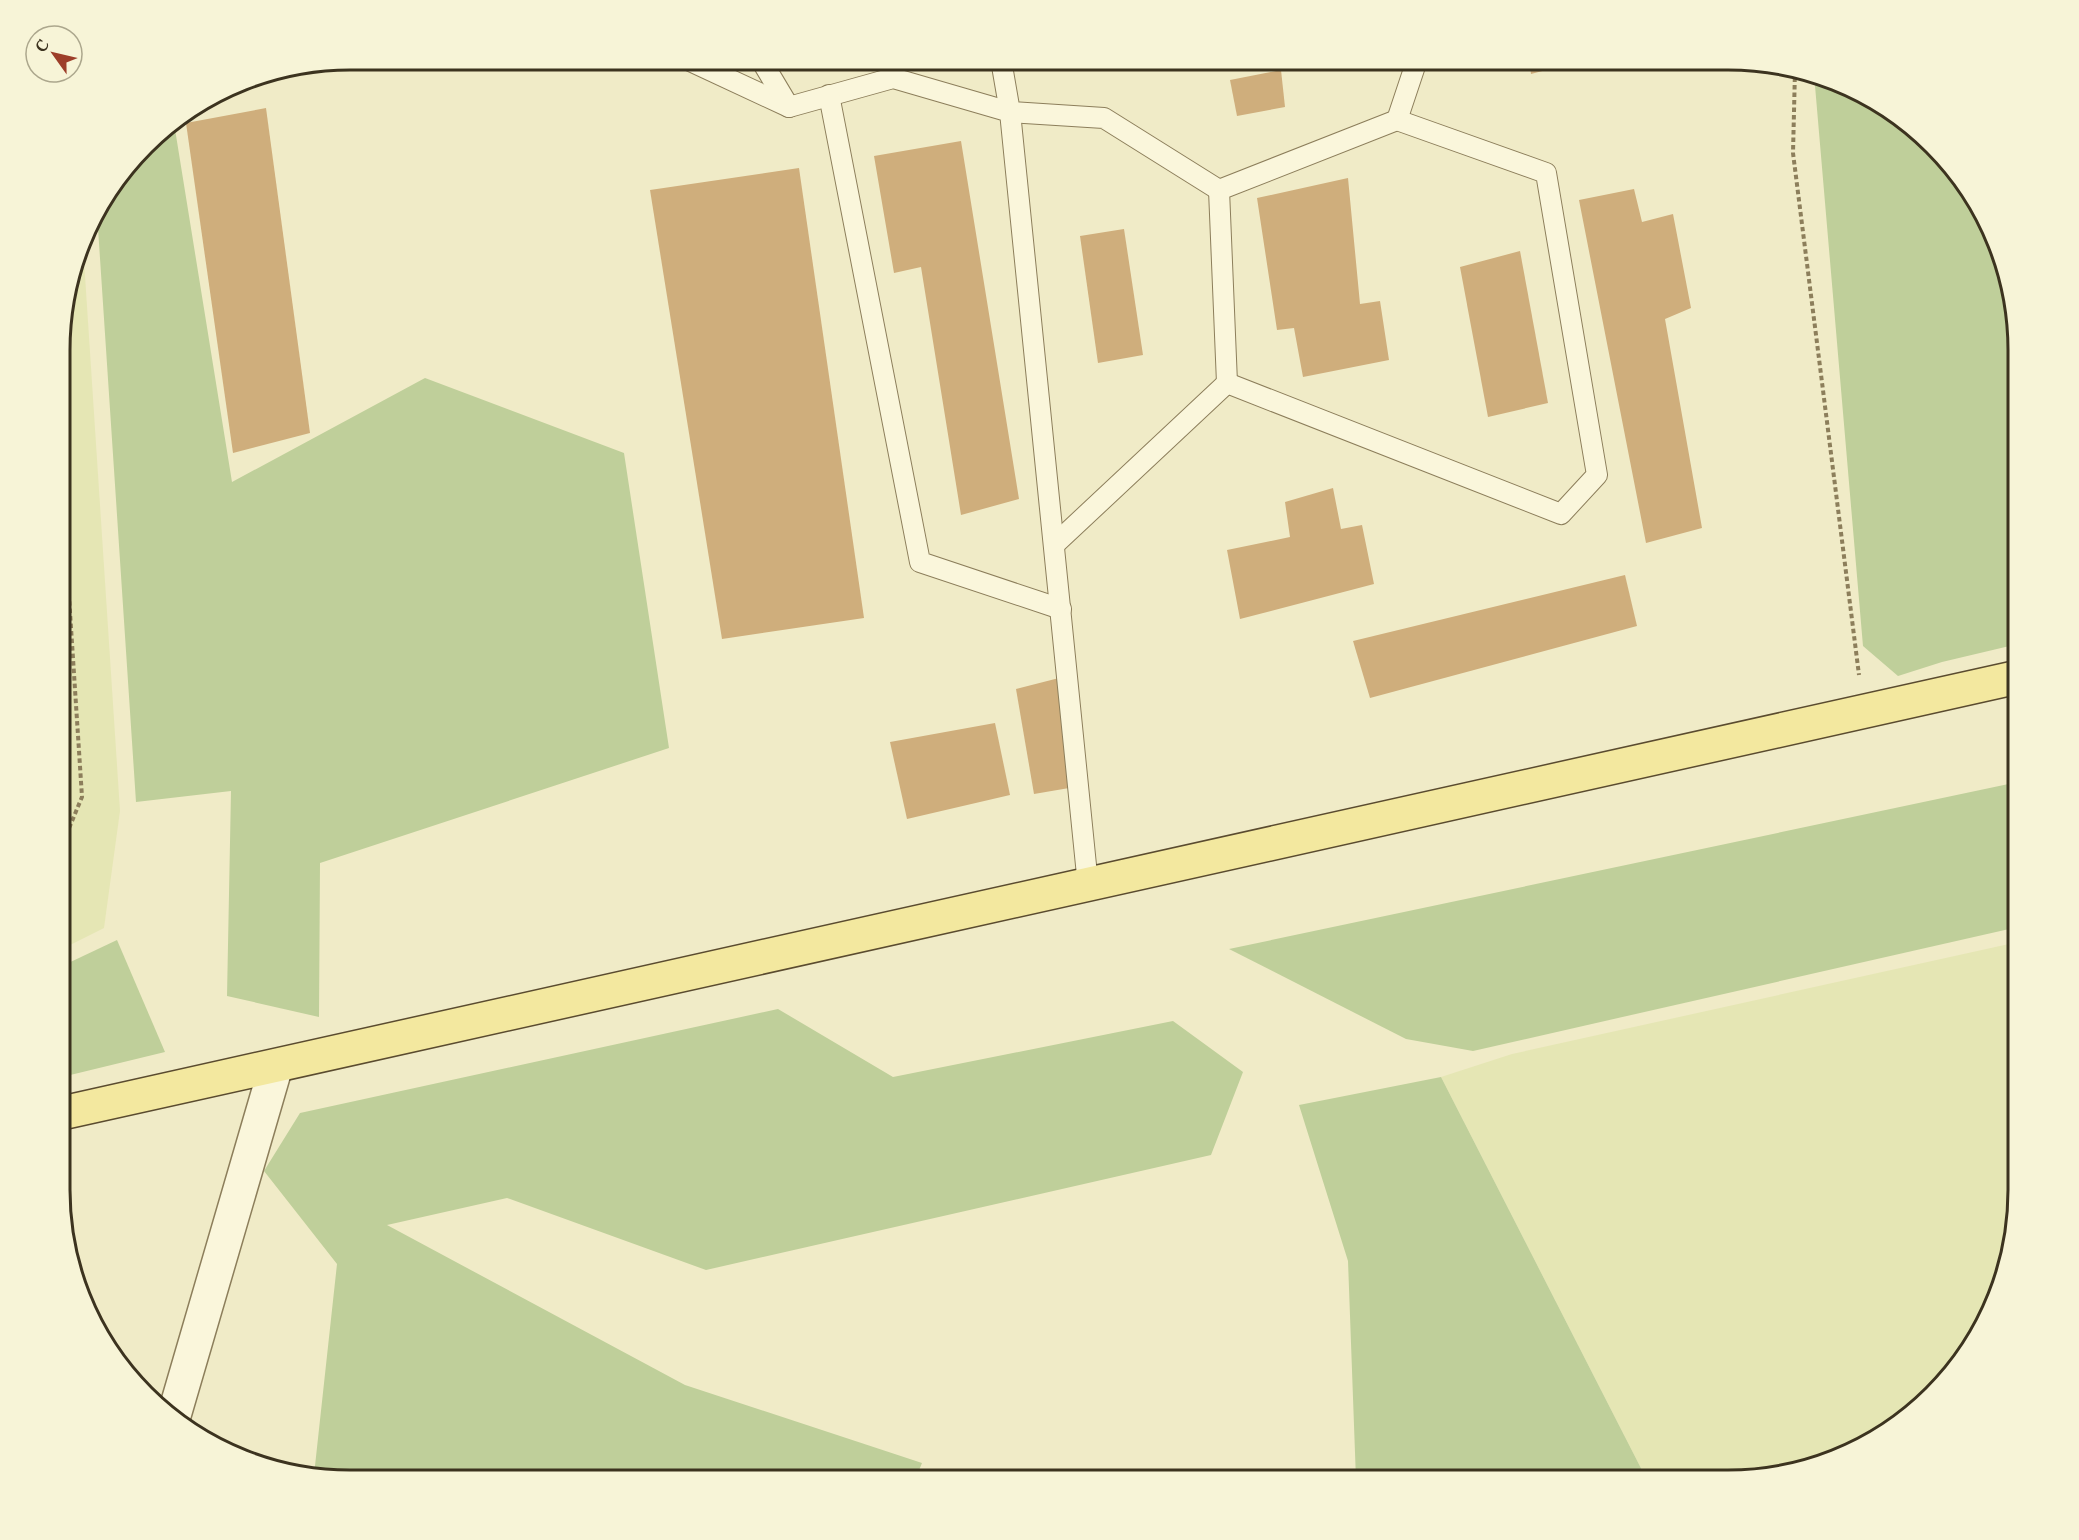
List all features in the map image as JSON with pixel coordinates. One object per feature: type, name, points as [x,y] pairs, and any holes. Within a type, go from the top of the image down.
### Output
[{"type":"main road","points":[[70,1111],[2008,679]]},
{"type":"street","points":[[176,1409],[276,1066]]},
{"type":"lane","points":[[709,70],[789,107],[893,78],[1010,112],[1104,118],[1219,190]]},
{"type":"lane","points":[[767,70],[789,107]]},
{"type":"lane","points":[[1003,70],[1010,112],[1088,885]]},
{"type":"lane","points":[[1397,120],[1414,70]]},
{"type":"lane","points":[[829,95],[920,562],[1061,609]]},
{"type":"lane","points":[[1219,190],[1397,120],[1546,173],[1597,475],[1561,514],[1227,383]]},
{"type":"lane","points":[[1054,545],[1227,383],[1219,190]]},
{"type":"path","points":[[1796,79],[1793,153],[1864,712]]},
{"type":"path","points":[[70,612],[82,796],[70,825]]},
{"type":"green space","points":[[1815,84],[1852,99],[1899,128],[1927,152],[1951,180],[1971,210],[1994,260],[2003,296],[2008,332],[2008,646],[1942,662],[1898,676],[1863,646]]},
{"type":"green space","points":[[175,132],[232,482],[425,378],[624,453],[669,748],[320,863],[319,1017],[227,996],[231,791],[136,802],[98,229],[128,180],[152,152]]},
{"type":"green space","points":[[84,263],[120,811],[104,928],[70,945],[70,350],[73,314]]},
{"type":"green space","points":[[2008,784],[2008,929],[1473,1051],[1406,1039],[1229,949]]},
{"type":"green space","points":[[117,940],[165,1052],[70,1075],[70,962]]},
{"type":"green space","points":[[2008,944],[2008,1208],[2003,1244],[1994,1280],[1971,1330],[1951,1360],[1927,1388],[1899,1412],[1869,1432],[1836,1448],[1801,1460],[1765,1467],[1729,1470],[1642,1470],[1441,1077],[1512,1054]]},
{"type":"green space","points":[[778,1009],[893,1077],[1173,1021],[1243,1072],[1211,1155],[706,1270],[507,1198],[387,1225],[685,1385],[922,1463],[919,1470],[350,1470],[315,1467],[337,1264],[264,1171],[300,1113]]},
{"type":"green space","points":[[1441,1077],[1642,1470],[1356,1470],[1348,1261],[1299,1105]]},
{"type":"building","points":[[1281,70],[1285,107],[1237,116],[1230,80]]},
{"type":"building","points":[[1530,70],[1546,70],[1531,74]]},
{"type":"building","points":[[266,108],[310,433],[233,453],[186,124]]},
{"type":"building","points":[[961,141],[1019,499],[961,515],[921,267],[894,273],[874,156]]},
{"type":"building","points":[[799,168],[864,618],[722,639],[650,190]]},
{"type":"building","points":[[1348,178],[1360,304],[1380,301],[1389,360],[1303,377],[1294,328],[1277,330],[1257,198]]},
{"type":"building","points":[[1634,189],[1642,222],[1673,214],[1691,308],[1665,319],[1702,528],[1646,543],[1579,200]]},
{"type":"building","points":[[1124,229],[1143,355],[1098,363],[1080,236]]},
{"type":"building","points":[[1520,251],[1548,403],[1488,417],[1460,267]]},
{"type":"building","points":[[1333,488],[1341,529],[1362,525],[1374,584],[1240,619],[1227,550],[1290,537],[1285,502]]},
{"type":"building","points":[[1625,575],[1637,626],[1370,698],[1353,641]]},
{"type":"building","points":[[1059,678],[1075,787],[1034,794],[1016,689]]},
{"type":"building","points":[[995,723],[1010,795],[907,819],[890,742]]}]
